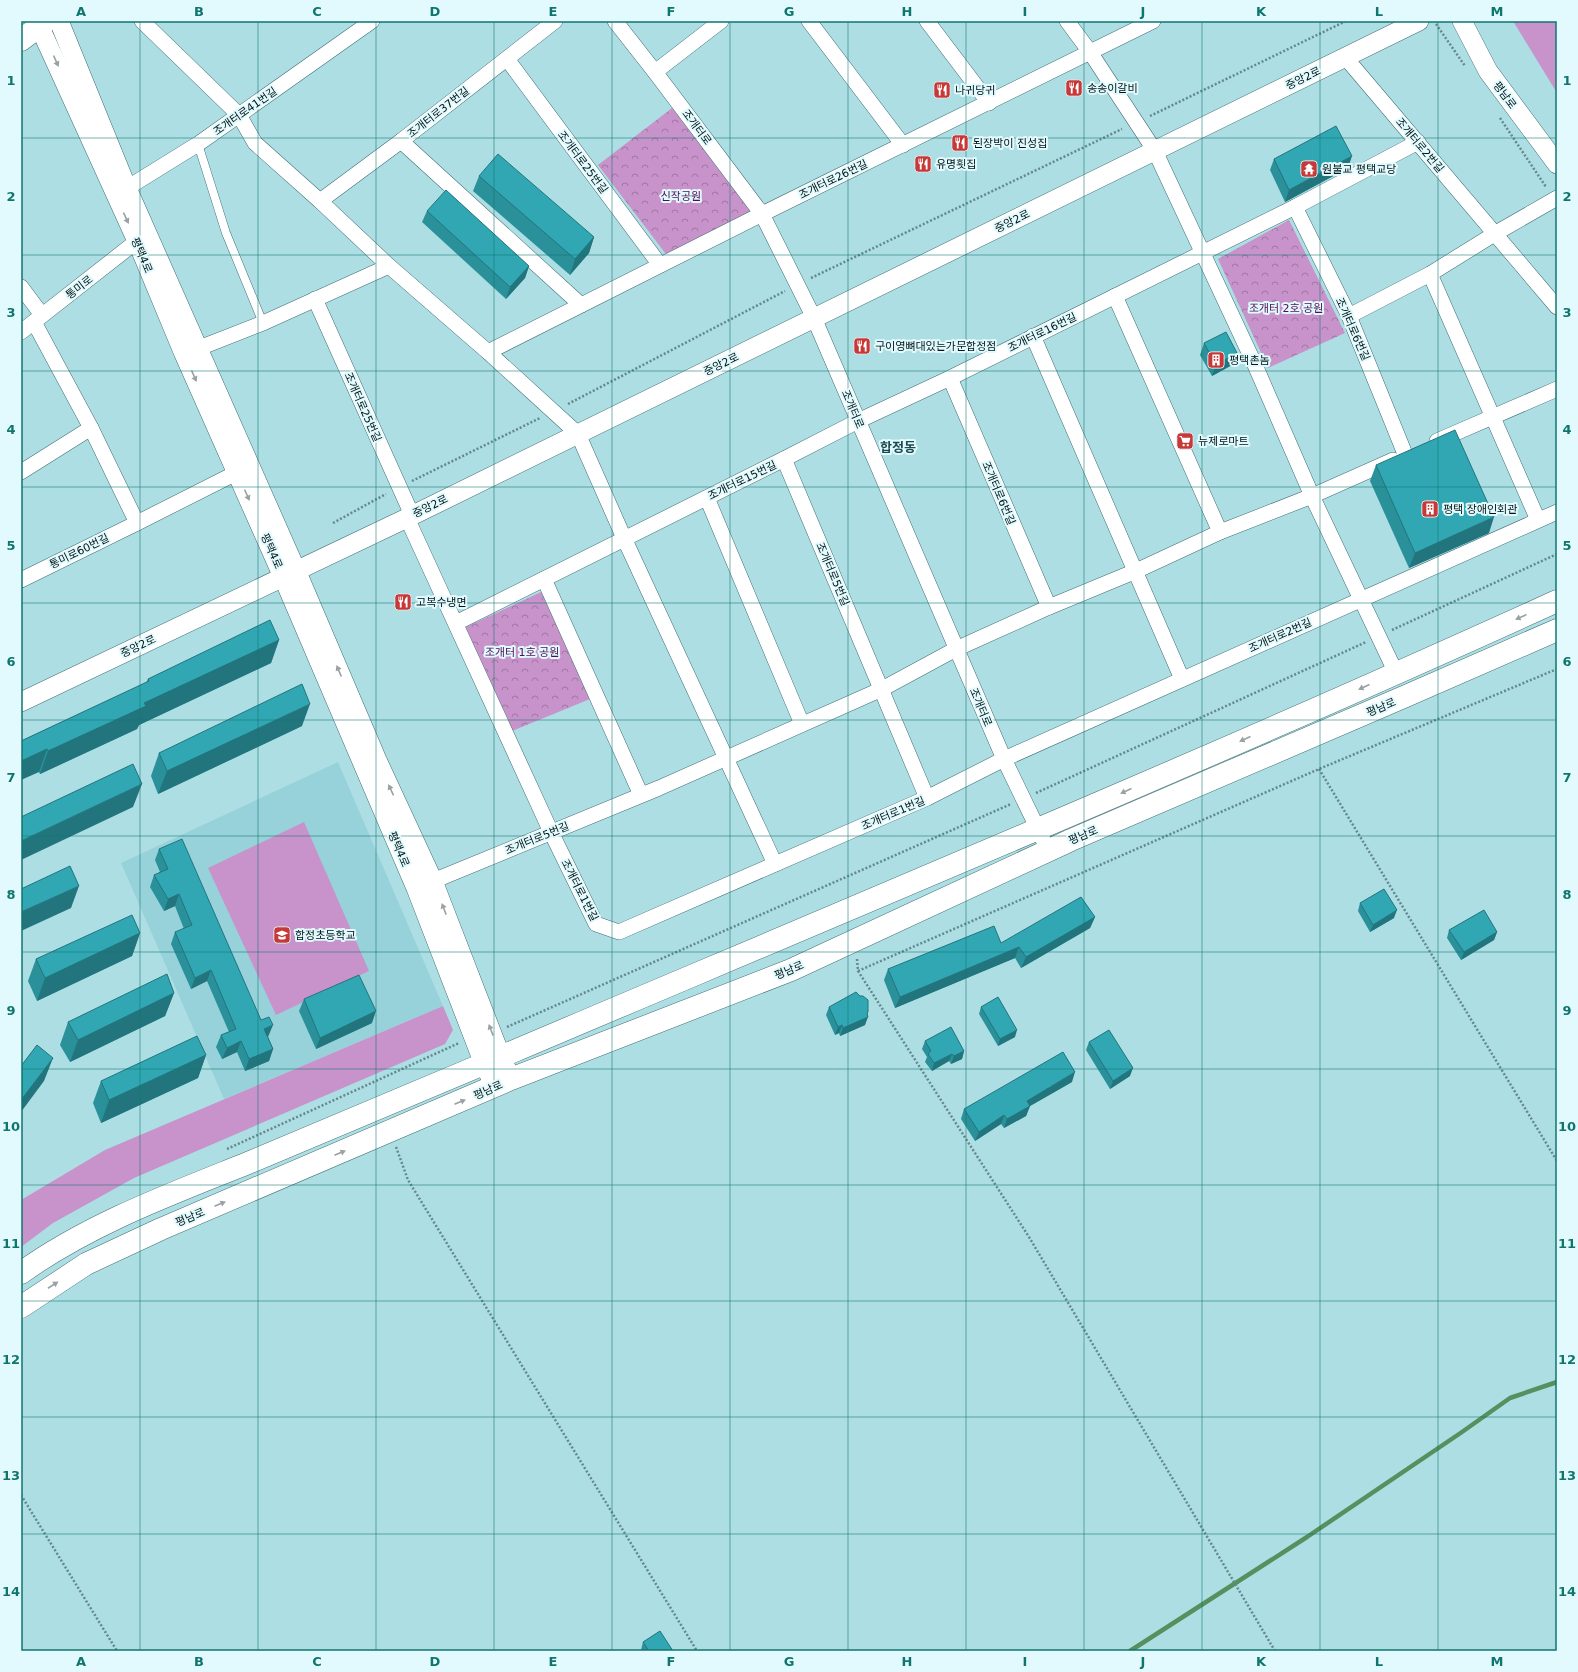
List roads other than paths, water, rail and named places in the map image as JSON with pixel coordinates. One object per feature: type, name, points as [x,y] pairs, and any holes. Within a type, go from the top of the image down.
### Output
[{"type":"main road","points":[[21,40],[38,22]]},
{"type":"main road","points":[[21,1273],[41,1258],[106,1224],[180,1190],[493,1060],[1038,829],[1557,601]]},
{"type":"main road","name":"평남로","points":[[21,1307],[86,1264],[161,1229],[503,1083],[791,970],[1048,850],[1557,630]]},
{"type":"street","points":[[142,21],[239,115],[254,143],[320,201],[389,266],[488,352],[578,434],[624,538],[775,864]]},
{"type":"street","name":"조개터로41번길","points":[[121,191],[198,144],[372,21]]},
{"type":"street","name":"조개터로37번길","points":[[320,201],[401,141],[555,21]]},
{"type":"street","name":"조개터로","points":[[614,21],[655,72],[762,214],[814,318],[1004,759],[1048,850]]},
{"type":"street","points":[[655,72],[721,21]]},
{"type":"street","points":[[809,21],[903,145]]},
{"type":"street","points":[[926,21],[989,103]]},
{"type":"street","points":[[1067,21],[1090,52],[1155,151],[1204,252],[1312,496],[1396,673]]},
{"type":"street","name":"조개터로26번길","points":[[762,214],[1153,21]]},
{"type":"street","name":"중앙2로","points":[[21,702],[409,517],[1419,21]]},
{"type":"street","name":"평남로","points":[[1462,21],[1488,71],[1557,164]]},
{"type":"street","name":"평택4로","points":[[38,22],[121,191],[290,574],[433,881],[492,1034],[493,1060]]},
{"type":"street","name":"조개터로2번길","points":[[1345,57],[1496,233],[1557,307]]},
{"type":"street","name":"조개터로25번길","points":[[507,59],[660,265]]},
{"type":"street","points":[[401,141],[581,305]]},
{"type":"street","name":"조개터로16번길","points":[[858,420],[950,378],[1295,207],[1418,142]]},
{"type":"street","name":"평택4로","points":[[121,191],[137,242],[191,351],[238,472],[290,574],[474,1036],[493,1060],[503,1083]]},
{"type":"street","points":[[1349,316],[1430,274],[1496,233],[1557,198]]},
{"type":"street","name":"조개터로6번길","points":[[1295,207],[1349,316],[1405,454]]},
{"type":"street","points":[[488,352],[762,214]]},
{"type":"street","name":"통미로","points":[[21,332],[137,242]]},
{"type":"street","points":[[191,351],[263,323],[389,266]]},
{"type":"street","points":[[1430,274],[1538,520]]},
{"type":"street","points":[[21,287],[38,319],[137,524]]},
{"type":"street","points":[[1115,296],[1220,532]]},
{"type":"street","name":"조개터로25번길","points":[[315,299],[399,487],[409,517]]},
{"type":"street","points":[[1033,336],[1182,678]]},
{"type":"street","name":"조개터로6번길","points":[[950,378],[1049,607]]},
{"type":"street","points":[[956,649],[1049,607],[1136,571],[1220,532],[1312,496],[1405,454],[1557,390]]},
{"type":"street","name":"조개터로15번길","points":[[456,623],[624,538],[784,460],[858,420]]},
{"type":"street","points":[[21,472],[91,428]]},
{"type":"street","name":"조개터로5번길","points":[[784,460],[927,798]]},
{"type":"street","name":"통미로60번길","points":[[21,580],[137,524],[238,472]]},
{"type":"street","points":[[707,498],[802,724]]},
{"type":"street","name":"조개터로2번길","points":[[1004,759],[1182,678],[1557,512]]},
{"type":"street","name":"조개터로1번길","points":[[409,517],[551,832],[596,924],[619,932],[927,798],[1004,759]]},
{"type":"street","points":[[544,579],[641,795]]},
{"type":"street","name":"조개터로5번길","points":[[433,881],[641,795],[882,689],[956,649]]},
{"type":"lane","points":[[198,144],[226,233],[263,323]]},
{"type":"waterway","points":[[1130,1651],[1307,1537],[1510,1398],[1557,1382]]},
{"type":"place","name":"송송이갈비","points":[[1074,88]]},
{"type":"place","name":"나귀당귀","points":[[942,90]]},
{"type":"place","name":"된장박이 진성집","points":[[960,143]]},
{"type":"place","name":"유명횟집","points":[[923,164]]},
{"type":"place","name":"원불교 평택교당","points":[[1309,169]]},
{"type":"place","name":"구이영뼈대있는가문합정점","points":[[862,346]]},
{"type":"place","name":"평택촌놈","points":[[1216,360]]},
{"type":"place","name":"뉴제로마트","points":[[1185,441]]},
{"type":"place","name":"평택 장애인회관","points":[[1430,509]]},
{"type":"place","name":"고복수냉면","points":[[403,602]]},
{"type":"place","name":"합정초등학교","points":[[282,935]]},
{"type":"district","name":"합정동","points":[[898,447]]},
{"type":"park label","name":"신작공원","points":[[681,196]]},
{"type":"park label","name":"조개터 2호 공원","points":[[1286,308]]},
{"type":"park label","name":"조개터 1호 공원","points":[[522,652]]}]
